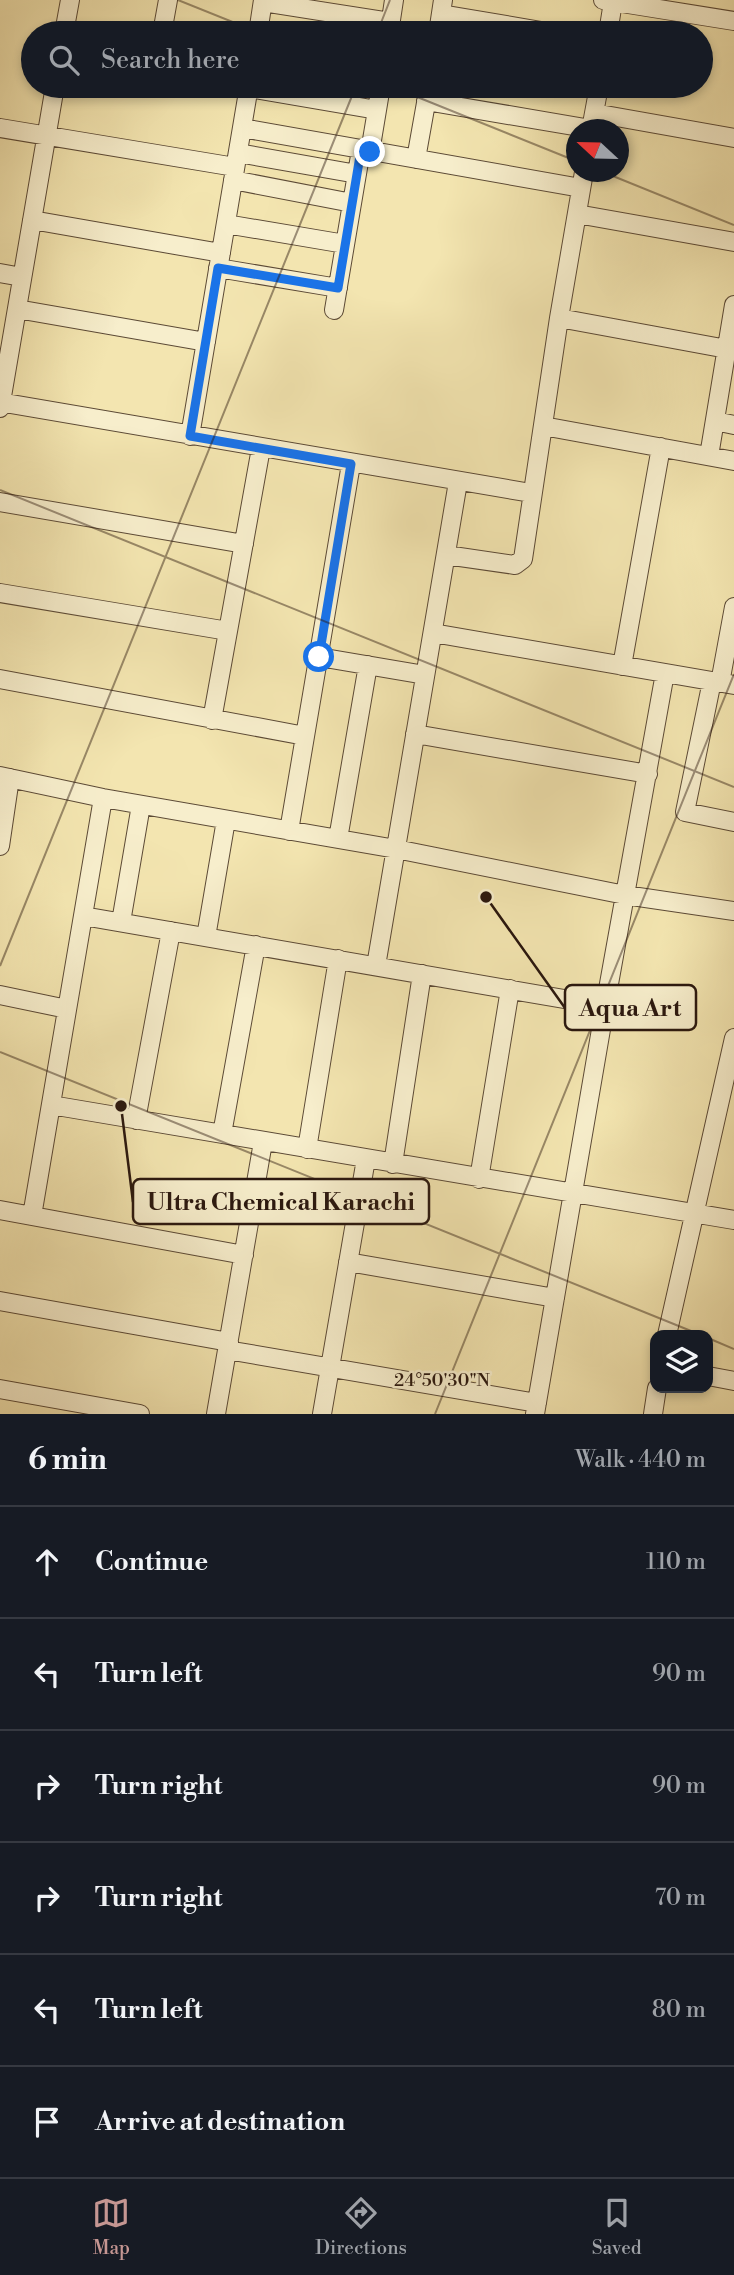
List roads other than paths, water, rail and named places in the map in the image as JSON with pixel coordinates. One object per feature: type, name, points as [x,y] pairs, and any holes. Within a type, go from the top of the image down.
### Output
[{"type":"street","points":[[66,21],[70,0]]},
{"type":"street","points":[[164,21],[168,0]]},
{"type":"street","points":[[390,21],[394,0]]},
{"type":"street","points":[[260,21],[263,1],[356,21]]},
{"type":"street","points":[[608,21],[608,1],[734,21]]},
{"type":"street","points":[[442,7],[502,21]]},
{"type":"street","points":[[53,98],[0,404],[531,493]]},
{"type":"street","points":[[190,436],[247,98]]},
{"type":"street","points":[[310,98],[377,110]]},
{"type":"street","points":[[334,310],[357,174],[366,151],[378,98]]},
{"type":"street","points":[[416,159],[427,98]]},
{"type":"street","points":[[454,98],[566,119]]},
{"type":"street","points":[[593,119],[595,98]]},
{"type":"street","points":[[0,128],[235,167],[357,174]]},
{"type":"street","points":[[242,128],[416,159],[566,178]]},
{"type":"street","points":[[629,128],[734,138]]},
{"type":"street","points":[[235,167],[352,203]]},
{"type":"street","points":[[446,555],[514,565],[523,559],[531,493],[583,182]]},
{"type":"street","points":[[577,214],[734,242]]},
{"type":"street","points":[[32,220],[338,288]]},
{"type":"street","points":[[226,224],[345,244]]},
{"type":"street","points":[[0,273],[22,277]]},
{"type":"street","points":[[709,456],[715,422],[728,383],[734,305]]},
{"type":"street","points":[[17,309],[206,342]]},
{"type":"street","points":[[559,318],[730,344]]},
{"type":"street","points":[[715,422],[734,425]]},
{"type":"street","points":[[543,426],[734,461]]},
{"type":"street","points":[[622,666],[660,447]]},
{"type":"street","points":[[212,720],[261,448]]},
{"type":"street","points":[[289,831],[351,464]]},
{"type":"street","points":[[376,966],[458,482]]},
{"type":"street","points":[[0,502],[244,544]]},
{"type":"street","points":[[0,593],[228,631]]},
{"type":"street","points":[[734,607],[722,683],[685,812],[734,822]]},
{"type":"street","points":[[433,633],[722,683]]},
{"type":"street","points":[[319,657],[425,676]]},
{"type":"street","points":[[338,839],[368,665]]},
{"type":"street","points":[[0,1301],[536,1409],[665,673]]},
{"type":"street","points":[[0,679],[305,736]]},
{"type":"street","points":[[415,734],[648,774]]},
{"type":"street","points":[[0,846],[5,777],[103,799],[396,849],[625,895],[733,905]]},
{"type":"street","points":[[32,1216],[103,799]]},
{"type":"street","points":[[121,922],[141,805]]},
{"type":"street","points":[[206,937],[226,820]]},
{"type":"street","points":[[83,915],[605,1006]]},
{"type":"street","points":[[136,1119],[171,931]]},
{"type":"street","points":[[222,1134],[256,945]]},
{"type":"street","points":[[307,1149],[338,960]]},
{"type":"street","points":[[393,1164],[422,974]]},
{"type":"street","points":[[479,1179],[510,989]]},
{"type":"street","points":[[0,995],[67,1009]]},
{"type":"street","points":[[668,1330],[734,1038]]},
{"type":"street","points":[[51,1105],[572,1195],[734,1220]]},
{"type":"street","points":[[216,1414],[263,1142]]},
{"type":"street","points":[[321,1414],[366,1159]]},
{"type":"street","points":[[0,1210],[244,1255]]},
{"type":"street","points":[[348,1262],[555,1298]]},
{"type":"street","points":[[713,1377],[734,1381]]},
{"type":"street","points":[[0,1390],[140,1414]]},
{"type":"street","points":[[653,1414],[656,1393]]},
{"type":"place","name":"Aqua Art","points":[[486,897]]},
{"type":"place","name":"Ultra Chemical Karachi","points":[[121,1106]]}]
